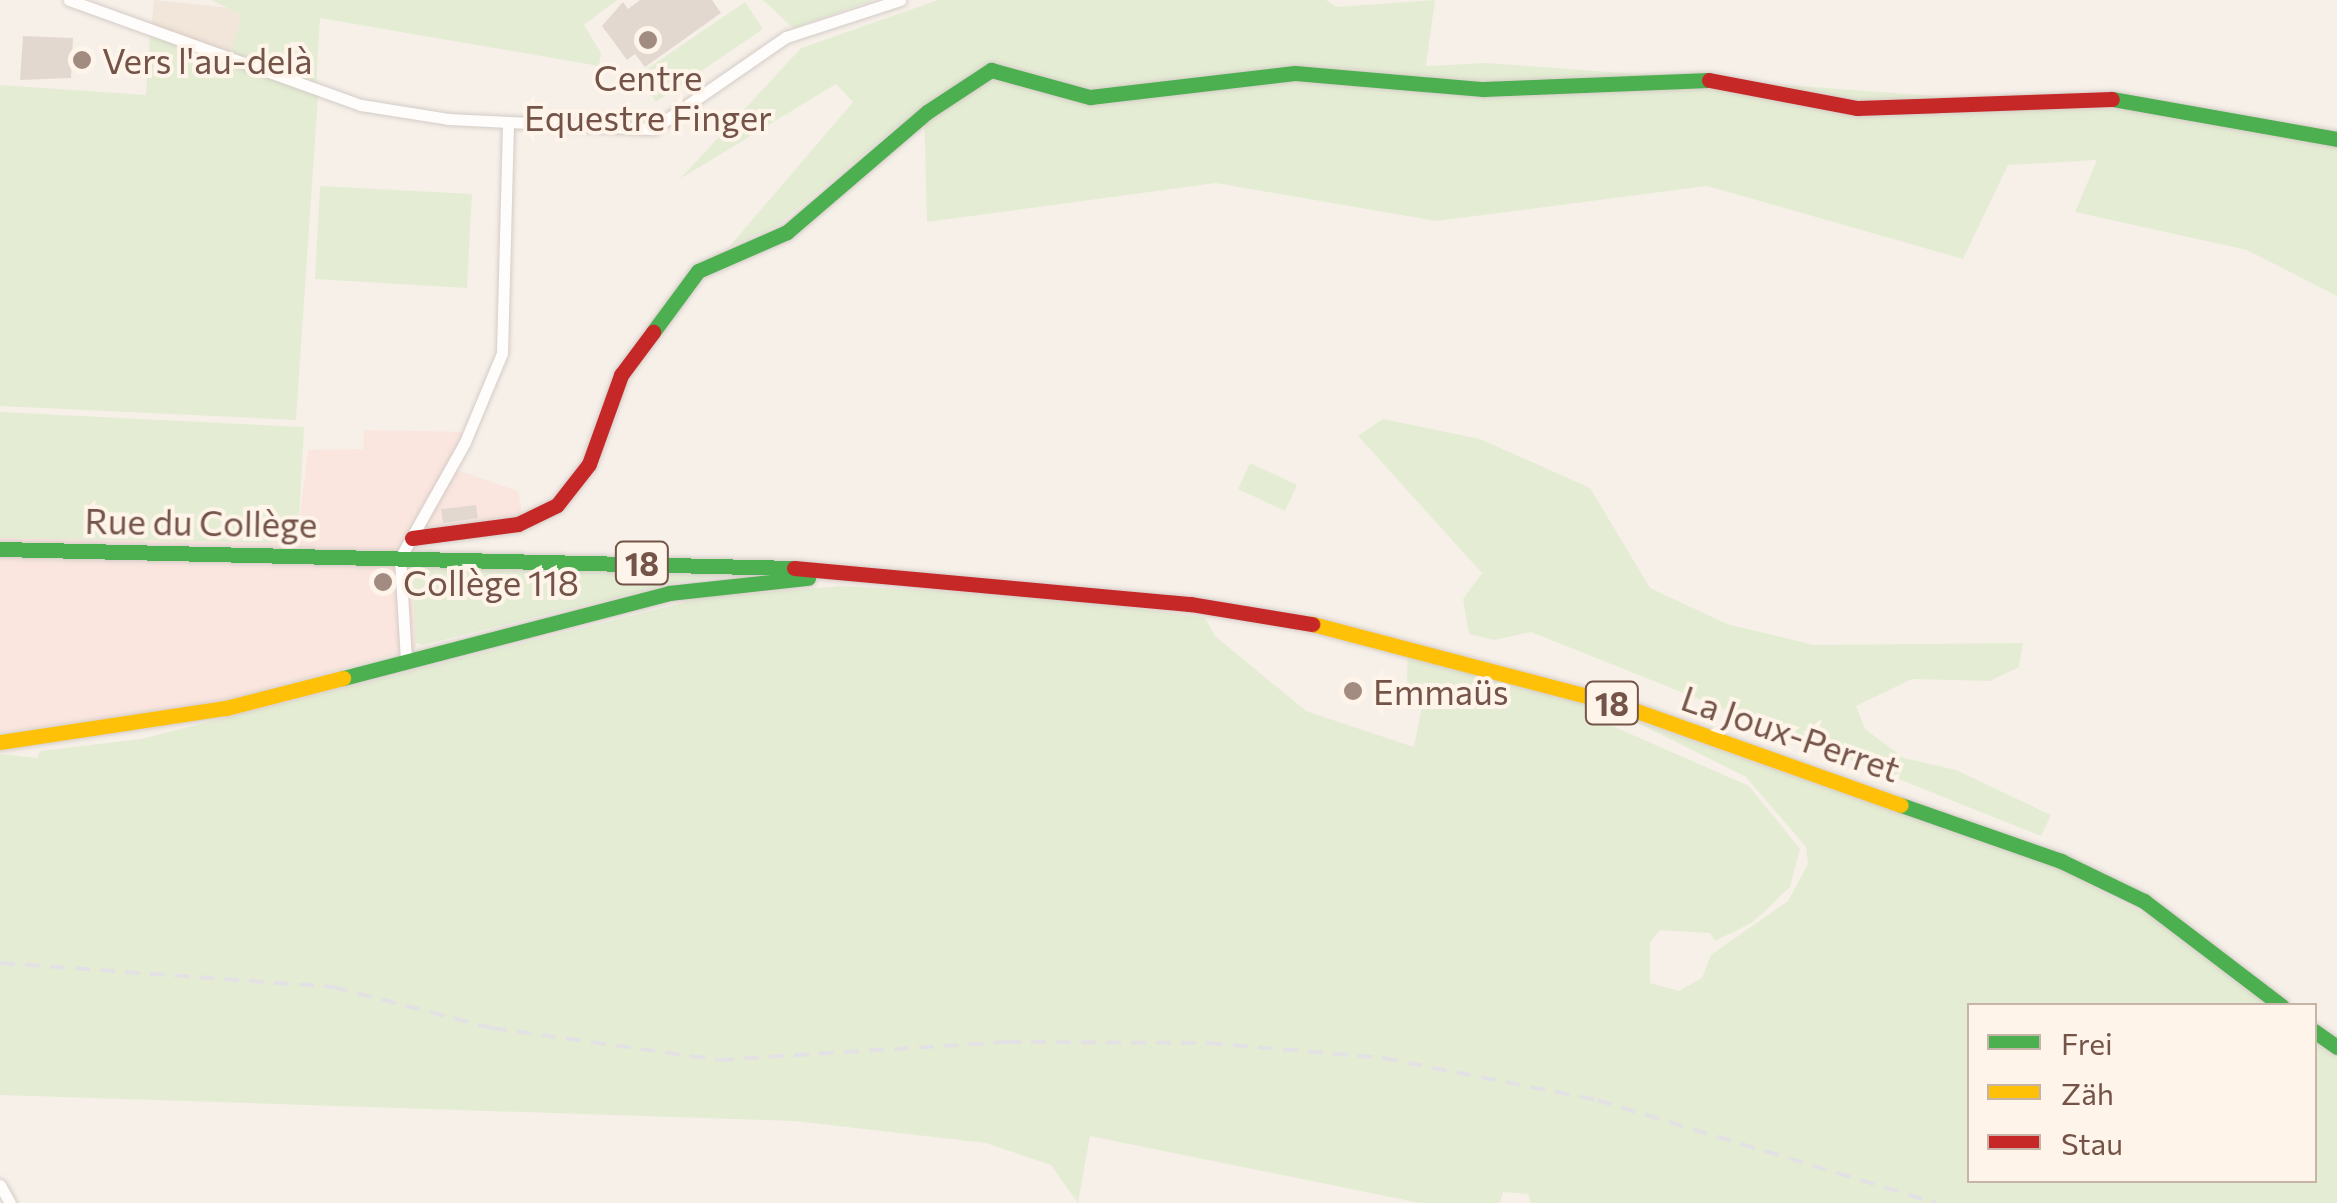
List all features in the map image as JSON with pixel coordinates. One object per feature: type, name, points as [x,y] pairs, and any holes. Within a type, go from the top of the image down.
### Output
[{"type":"main road","points":[[412,538],[528,522],[557,504],[589,464],[621,375],[698,271],[787,232],[973,79],[1009,72],[1090,97],[1295,73],[1483,89],[1704,78],[1857,108],[2106,98],[2337,140]]},
{"type":"main road","name":"Rue du Collège","points":[[0,548],[400,558]]},
{"type":"main road","name":"La Joux-Perret","points":[[400,558],[761,565],[1243,611],[1399,640],[1533,677],[2088,872],[2178,924],[2278,1003]]},
{"type":"main road","name":"La Joux-Perret","points":[[406,660],[669,593],[884,576]]},
{"type":"main road","name":"18","points":[[0,742],[226,708],[406,660]]},
{"type":"street","points":[[69,0],[361,105],[508,123],[652,129],[786,38],[900,0]]},
{"type":"street","points":[[406,660],[400,558],[502,353],[508,123]]},
{"type":"street","points":[[0,1185],[10,1203]]},
{"type":"shaded area","points":[[154,0],[239,9],[244,22],[230,56],[151,28]]},
{"type":"shaded area","points":[[364,430],[474,432],[457,470],[518,491],[525,530],[412,547],[416,648],[206,706],[0,732],[0,538],[297,543],[308,450],[363,449]]},
{"type":"green space","points":[[211,0],[617,0],[584,25],[601,53],[599,66],[320,18],[316,86],[230,56],[242,15]]},
{"type":"green space","points":[[763,0],[874,0],[793,28]]},
{"type":"green space","points":[[938,0],[1326,0],[1336,7],[1435,0],[1426,66],[1487,63],[2166,113],[2337,145],[2337,296],[2247,250],[2075,212],[2097,160],[2008,165],[1963,259],[1707,186],[1436,221],[1216,183],[927,222],[924,104],[778,225],[729,247],[853,102],[836,84],[680,179],[801,48]]},
{"type":"green space","points":[[745,2],[763,29],[656,102],[638,75]]},
{"type":"green space","points":[[150,35],[318,96],[296,420],[0,406],[0,85],[146,95]]},
{"type":"green space","points":[[320,186],[472,194],[467,288],[315,279]]},
{"type":"green space","points":[[0,412],[304,427],[298,543],[0,538]]},
{"type":"green space","points":[[1383,419],[1480,439],[1590,488],[1650,588],[1727,624],[1814,645],[2023,643],[2019,667],[1990,681],[1912,679],[1856,706],[1865,729],[1904,758],[1956,770],[2051,815],[2041,836],[1531,632],[1494,640],[1469,634],[1463,599],[1482,573],[1358,436]]},
{"type":"green space","points":[[1250,463],[1297,485],[1285,511],[1238,489]]},
{"type":"green space","points":[[413,564],[761,572],[679,582],[422,645],[415,642]]},
{"type":"green space","points":[[842,586],[1055,597],[1205,618],[1215,636],[1306,711],[1414,747],[1422,706],[1406,703],[1408,653],[1602,707],[1610,725],[1749,786],[1800,849],[1790,887],[1753,922],[1715,941],[1710,933],[1660,930],[1650,942],[1650,983],[1679,991],[1702,978],[1711,955],[1788,901],[1808,864],[1806,847],[1746,777],[1626,717],[2061,870],[2152,918],[2263,1003],[1967,1003],[1967,1183],[2317,1183],[2317,1044],[2337,1059],[2337,1203],[1531,1203],[1528,1194],[1503,1192],[1500,1203],[1420,1203],[1090,1136],[1078,1203],[1051,1165],[986,1143],[795,1121],[0,1095],[0,754],[37,758],[40,751],[141,739],[706,597]]},
{"type":"building","name":"Centre Equestre Finger","points":[[640,0],[712,0],[721,13],[645,67],[635,54],[627,60],[602,26],[623,2],[628,9]]},
{"type":"building","points":[[23,36],[73,38],[71,78],[20,80]]},
{"type":"building","points":[[476,505],[478,518],[443,523],[441,509]]},
{"type":"railway","points":[[0,963],[333,987],[492,1028],[719,1060],[1006,1042],[1208,1043],[1383,1058],[1597,1100],[1936,1203]]},
{"type":"traffic: fast","points":[[653,332],[698,271],[787,232],[927,112],[991,70],[1090,97],[1295,73],[1483,89],[1709,80]]},
{"type":"traffic: fast","points":[[2112,99],[2337,139]]},
{"type":"traffic: fast","points":[[0,549],[794,568]]},
{"type":"traffic: fast","points":[[343,678],[669,593],[808,578]]},
{"type":"traffic: fast","points":[[1901,805],[2061,861],[2144,901],[2278,1003]]},
{"type":"traffic: fast","points":[[2317,1033],[2337,1047]]},
{"type":"traffic: slow","points":[[1312,624],[1617,704],[1901,805]]},
{"type":"traffic: slow","points":[[0,742],[226,708],[343,678]]},
{"type":"traffic: jam","points":[[1709,80],[1857,108],[2112,99]]},
{"type":"traffic: jam","points":[[412,538],[518,524],[557,505],[589,464],[621,375],[653,332]]},
{"type":"traffic: jam","points":[[794,568],[1191,604],[1312,624]]},
{"type":"place","name":"Centre Equestre Finger","points":[[648,40]]},
{"type":"place","name":"Vers l'au-delà","points":[[82,60]]},
{"type":"place","name":"Collège 118","points":[[383,582]]},
{"type":"place","name":"Emmaüs","points":[[1353,691]]}]
